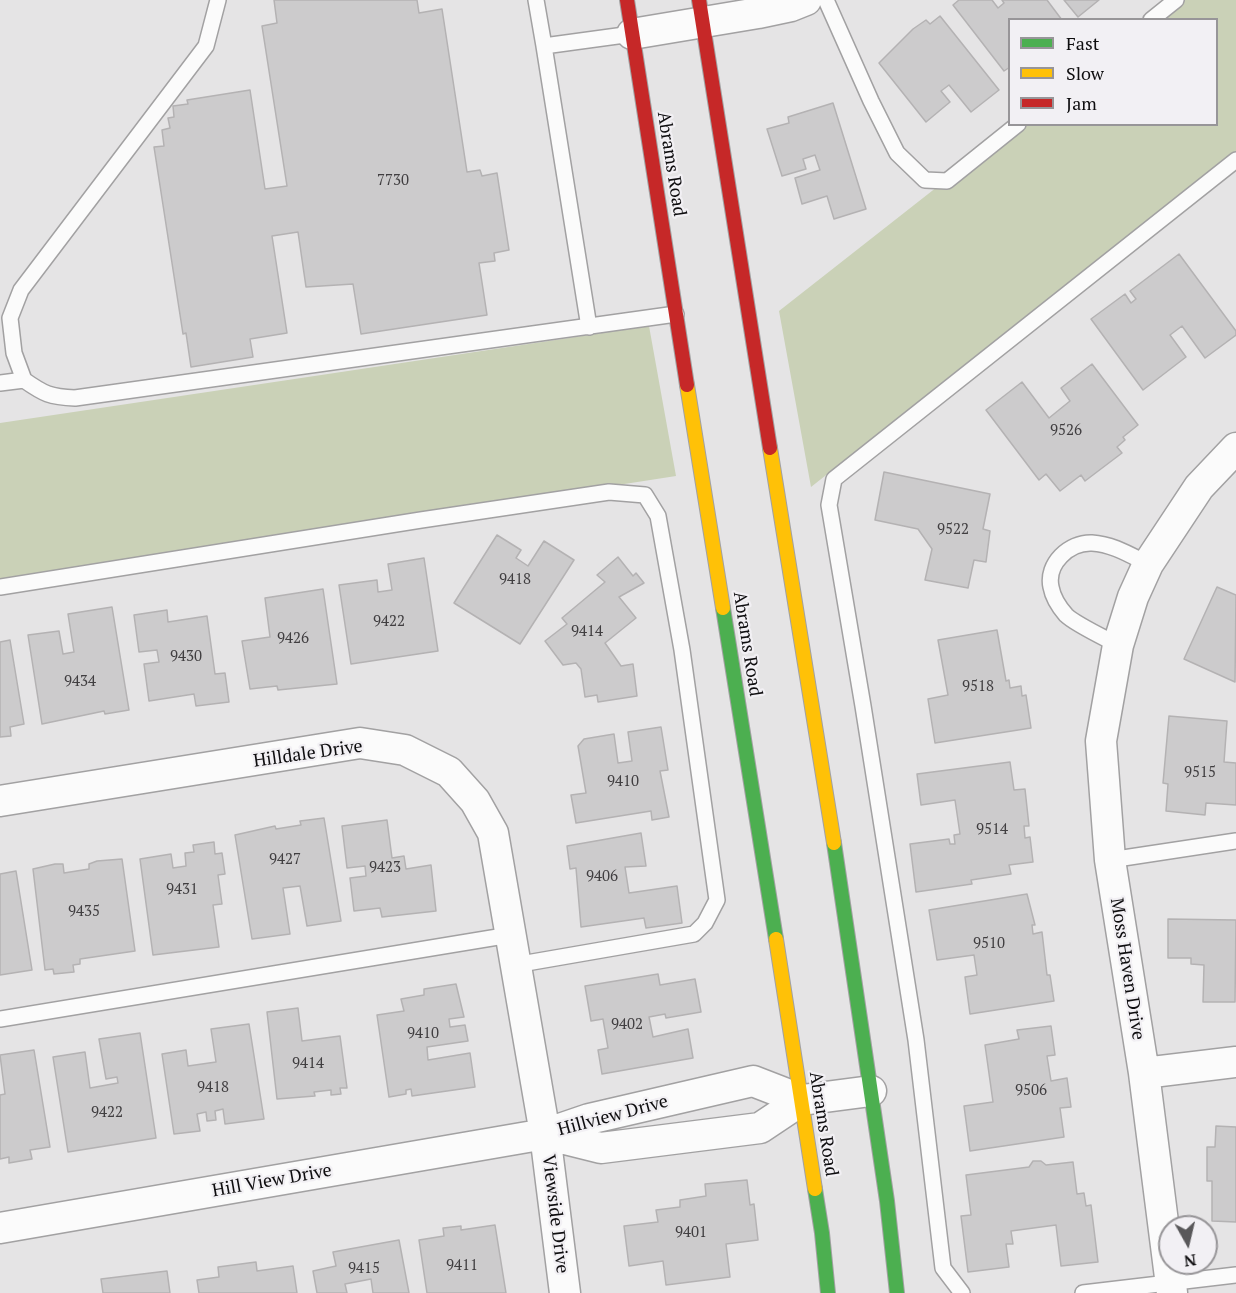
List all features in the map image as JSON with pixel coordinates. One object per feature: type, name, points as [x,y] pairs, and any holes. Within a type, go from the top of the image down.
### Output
[{"type":"main road","name":"Abrams Road","points":[[627,0],[822,1233],[828,1293]]},
{"type":"main road","points":[[701,11],[748,317],[832,829],[887,1202],[897,1293]]},
{"type":"street","points":[[632,34],[701,11],[758,14],[806,0]]},
{"type":"street","name":"Moss Haven Drive","points":[[1172,1288],[1144,1073],[1110,860],[1101,741],[1118,645],[1133,597],[1148,564],[1199,486],[1236,448]]},
{"type":"street","name":"Hilldale Drive","points":[[0,801],[360,743],[405,750],[449,772],[475,801],[493,833],[545,1134]]},
{"type":"street","points":[[1144,1073],[1236,1062]]},
{"type":"street","name":"Hillview Drive","points":[[545,1134],[589,1119],[753,1081],[801,1100]]},
{"type":"street","name":"Hillview Drive","points":[[545,1134],[601,1148],[760,1128],[801,1100],[871,1090]]},
{"type":"street","name":"Hill View Drive","points":[[0,1228],[545,1134]]},
{"type":"street","name":"Viewside Drive","points":[[545,1134],[566,1293]]},
{"type":"lane","points":[[218,0],[206,46],[21,290],[10,318],[14,353],[24,380],[41,392],[56,397],[75,398],[676,314]]},
{"type":"lane","points":[[536,0],[589,327]]},
{"type":"lane","points":[[826,0],[897,153],[925,180],[947,181],[1016,126]]},
{"type":"lane","points":[[1154,18],[1176,0]]},
{"type":"lane","points":[[544,46],[632,34]]},
{"type":"lane","points":[[962,1293],[943,1268],[916,1040],[829,505],[834,479],[1236,160]]},
{"type":"lane","points":[[0,383],[24,380]]},
{"type":"lane","points":[[0,587],[609,492],[645,495],[658,516],[680,638],[717,900],[705,922],[694,934],[515,965]]},
{"type":"lane","points":[[1118,645],[1068,617],[1055,602],[1050,585],[1054,564],[1069,548],[1090,543],[1110,546],[1148,564]]},
{"type":"lane","points":[[1110,860],[1236,841]]},
{"type":"lane","points":[[0,1019],[510,935]]},
{"type":"lane","points":[[1083,1293],[1172,1288],[1236,1275]]},
{"type":"green space","points":[[1174,0],[1236,0],[1236,151],[811,487],[779,311],[1015,126],[1218,126],[1218,18],[1151,18]]},
{"type":"green space","points":[[649,326],[676,476],[0,581],[0,423]]},
{"type":"building","points":[[274,0],[417,0],[419,13],[442,9],[467,172],[480,170],[482,176],[497,173],[509,250],[494,253],[495,261],[479,263],[487,315],[361,334],[353,284],[306,287],[298,232],[272,236],[287,333],[250,339],[253,357],[191,367],[186,333],[183,334],[154,147],[164,146],[162,130],[170,128],[168,118],[174,117],[173,106],[188,104],[187,100],[250,90],[265,189],[287,186],[262,26],[277,23]]},
{"type":"building","points":[[959,0],[992,0],[998,8],[1004,3],[1002,0],[1047,0],[1060,18],[1008,18],[1008,68],[1004,71],[953,5]]},
{"type":"building","points":[[1064,0],[1099,0],[1078,17]]},
{"type":"building","points":[[940,16],[999,90],[971,112],[949,85],[941,91],[950,102],[926,122],[879,63],[913,29],[926,20],[930,24]]},
{"type":"building","points":[[833,103],[866,209],[834,219],[827,196],[802,204],[795,178],[820,170],[815,155],[803,159],[806,169],[782,176],[767,129],[789,123],[788,117]]},
{"type":"building","points":[[1179,254],[1236,331],[1236,335],[1205,358],[1182,326],[1170,335],[1186,357],[1143,390],[1091,319],[1125,294],[1131,303],[1136,299],[1130,291]]},
{"type":"building","points":[[1092,364],[1138,425],[1123,437],[1125,440],[1117,447],[1122,453],[1085,481],[1081,475],[1060,491],[1046,474],[1039,480],[986,410],[1022,382],[1049,418],[1070,401],[1061,388]]},
{"type":"building","points":[[884,472],[990,494],[983,529],[990,531],[986,562],[974,560],[968,588],[925,580],[932,549],[918,529],[875,520]]},
{"type":"building","points":[[497,535],[521,550],[516,558],[528,566],[544,541],[574,560],[520,644],[454,603]]},
{"type":"building","points":[[618,557],[633,576],[636,573],[644,583],[619,597],[636,618],[605,643],[621,666],[633,664],[637,696],[598,702],[597,695],[585,697],[581,669],[576,663],[563,665],[545,641],[567,624],[562,618],[605,582],[597,575]]},
{"type":"building","points":[[424,558],[438,651],[351,664],[339,585],[377,580],[378,592],[392,590],[388,564]]},
{"type":"building","points":[[1217,587],[1236,595],[1235,682],[1184,659]]},
{"type":"building","points":[[323,589],[337,684],[278,690],[277,686],[250,689],[242,641],[270,637],[265,598]]},
{"type":"building","points":[[112,607],[129,710],[105,714],[104,711],[42,724],[28,635],[59,631],[63,654],[74,652],[68,614]]},
{"type":"building","points":[[167,610],[168,622],[207,616],[215,674],[225,673],[229,702],[196,706],[194,694],[149,701],[144,664],[159,662],[157,650],[139,652],[134,615]]},
{"type":"building","points":[[997,630],[1006,681],[1009,680],[1010,688],[1021,686],[1022,696],[1026,695],[1031,728],[935,743],[928,699],[948,695],[938,640]]},
{"type":"building","points":[[10,640],[24,724],[10,727],[11,736],[0,737],[0,642]]},
{"type":"building","points":[[1169,716],[1227,721],[1224,762],[1236,763],[1236,805],[1206,803],[1205,815],[1166,811],[1168,784],[1163,783]]},
{"type":"building","points":[[661,727],[668,770],[660,771],[669,817],[652,820],[651,811],[576,823],[571,795],[586,793],[578,746],[584,739],[614,734],[618,763],[632,761],[628,732]]},
{"type":"building","points":[[1010,762],[1014,790],[1025,789],[1029,826],[1024,826],[1025,838],[1030,837],[1033,862],[1009,865],[1011,874],[971,880],[972,884],[916,892],[910,844],[949,839],[950,844],[955,844],[954,835],[960,834],[955,800],[921,805],[917,774]]},
{"type":"building","points":[[324,818],[341,921],[307,926],[300,886],[283,888],[290,934],[252,939],[235,835],[275,826],[276,829],[301,825],[300,821]]},
{"type":"building","points":[[387,820],[392,858],[404,856],[406,869],[431,865],[436,911],[382,917],[380,908],[354,911],[350,878],[366,876],[365,866],[347,868],[342,826]]},
{"type":"building","points":[[641,833],[646,866],[625,867],[629,893],[677,886],[682,923],[646,928],[644,918],[581,927],[576,868],[570,869],[567,846]]},
{"type":"building","points":[[214,842],[215,854],[222,853],[225,874],[218,875],[222,904],[213,905],[219,947],[153,955],[140,859],[171,854],[173,868],[186,866],[185,853],[194,852],[193,845]]},
{"type":"building","points":[[122,859],[135,951],[80,959],[80,964],[73,965],[74,972],[54,974],[53,969],[45,970],[33,869],[63,864],[64,873],[89,869],[89,864],[97,861]]},
{"type":"building","points":[[16,871],[32,970],[0,975],[0,874]]},
{"type":"building","points":[[1027,894],[1035,925],[1032,925],[1033,934],[1042,932],[1047,975],[1050,975],[1054,1001],[970,1014],[965,977],[977,975],[974,955],[937,960],[929,910]]},
{"type":"building","points":[[1168,919],[1236,920],[1235,1002],[1203,1002],[1204,965],[1191,964],[1191,958],[1168,958]]},
{"type":"building","points":[[658,974],[660,985],[695,979],[701,1012],[666,1018],[665,1014],[649,1017],[653,1037],[688,1029],[693,1058],[602,1074],[598,1050],[608,1048],[603,1019],[591,1021],[585,986]]},
{"type":"building","points":[[456,984],[464,1017],[449,1019],[450,1027],[465,1025],[468,1041],[427,1047],[428,1060],[470,1053],[475,1087],[412,1096],[411,1089],[406,1090],[406,1094],[389,1097],[377,1015],[404,1011],[401,999],[424,995],[424,989]]},
{"type":"building","points":[[298,1008],[302,1041],[340,1036],[347,1088],[340,1088],[341,1094],[331,1095],[331,1090],[314,1092],[315,1096],[277,1099],[267,1012]]},
{"type":"building","points":[[249,1024],[264,1119],[225,1124],[223,1109],[215,1111],[216,1120],[207,1121],[206,1112],[197,1114],[200,1131],[174,1134],[162,1054],[186,1050],[188,1066],[216,1062],[211,1029]]},
{"type":"building","points":[[1051,1026],[1055,1055],[1047,1056],[1051,1081],[1067,1078],[1071,1107],[1060,1108],[1064,1137],[970,1151],[964,1106],[993,1102],[985,1045],[1019,1039],[1017,1030]]},
{"type":"building","points":[[140,1033],[156,1138],[68,1152],[53,1057],[85,1052],[90,1088],[118,1083],[117,1077],[106,1079],[99,1039]]},
{"type":"building","points":[[34,1050],[50,1147],[30,1150],[32,1159],[9,1163],[9,1157],[0,1159],[0,1095],[5,1094],[0,1055]]},
{"type":"building","points":[[1216,1126],[1236,1127],[1236,1222],[1218,1221],[1218,1215],[1212,1215],[1212,1181],[1207,1181],[1207,1147],[1215,1147]]},
{"type":"building","points":[[1033,1161],[1041,1161],[1046,1165],[1073,1162],[1077,1194],[1084,1193],[1086,1206],[1091,1205],[1098,1262],[1061,1266],[1056,1225],[1011,1231],[1013,1244],[1006,1244],[1009,1267],[968,1272],[961,1216],[971,1215],[966,1175],[1029,1167]]},
{"type":"building","points":[[747,1180],[750,1205],[754,1204],[758,1240],[726,1244],[730,1277],[666,1285],[663,1261],[629,1266],[624,1226],[658,1222],[656,1210],[680,1207],[680,1200],[706,1196],[705,1184]]},
{"type":"building","points":[[495,1225],[506,1293],[427,1293],[419,1240],[444,1236],[443,1228],[461,1226],[461,1230]]},
{"type":"building","points":[[399,1240],[409,1293],[373,1293],[371,1279],[345,1284],[347,1293],[317,1293],[313,1271],[336,1266],[333,1252]]},
{"type":"building","points":[[256,1262],[257,1271],[293,1266],[297,1293],[199,1293],[197,1280],[219,1277],[218,1267]]},
{"type":"building","points":[[167,1271],[170,1293],[103,1293],[101,1279]]},
{"type":"traffic: fast","points":[[723,608],[776,939]]},
{"type":"traffic: fast","points":[[834,843],[887,1201],[897,1293]]},
{"type":"traffic: fast","points":[[815,1189],[828,1293]]},
{"type":"traffic: slow","points":[[687,385],[723,608]]},
{"type":"traffic: slow","points":[[770,448],[834,843]]},
{"type":"traffic: slow","points":[[776,939],[815,1189]]},
{"type":"traffic: jam","points":[[627,0],[687,385]]},
{"type":"traffic: jam","points":[[699,0],[770,448]]}]
